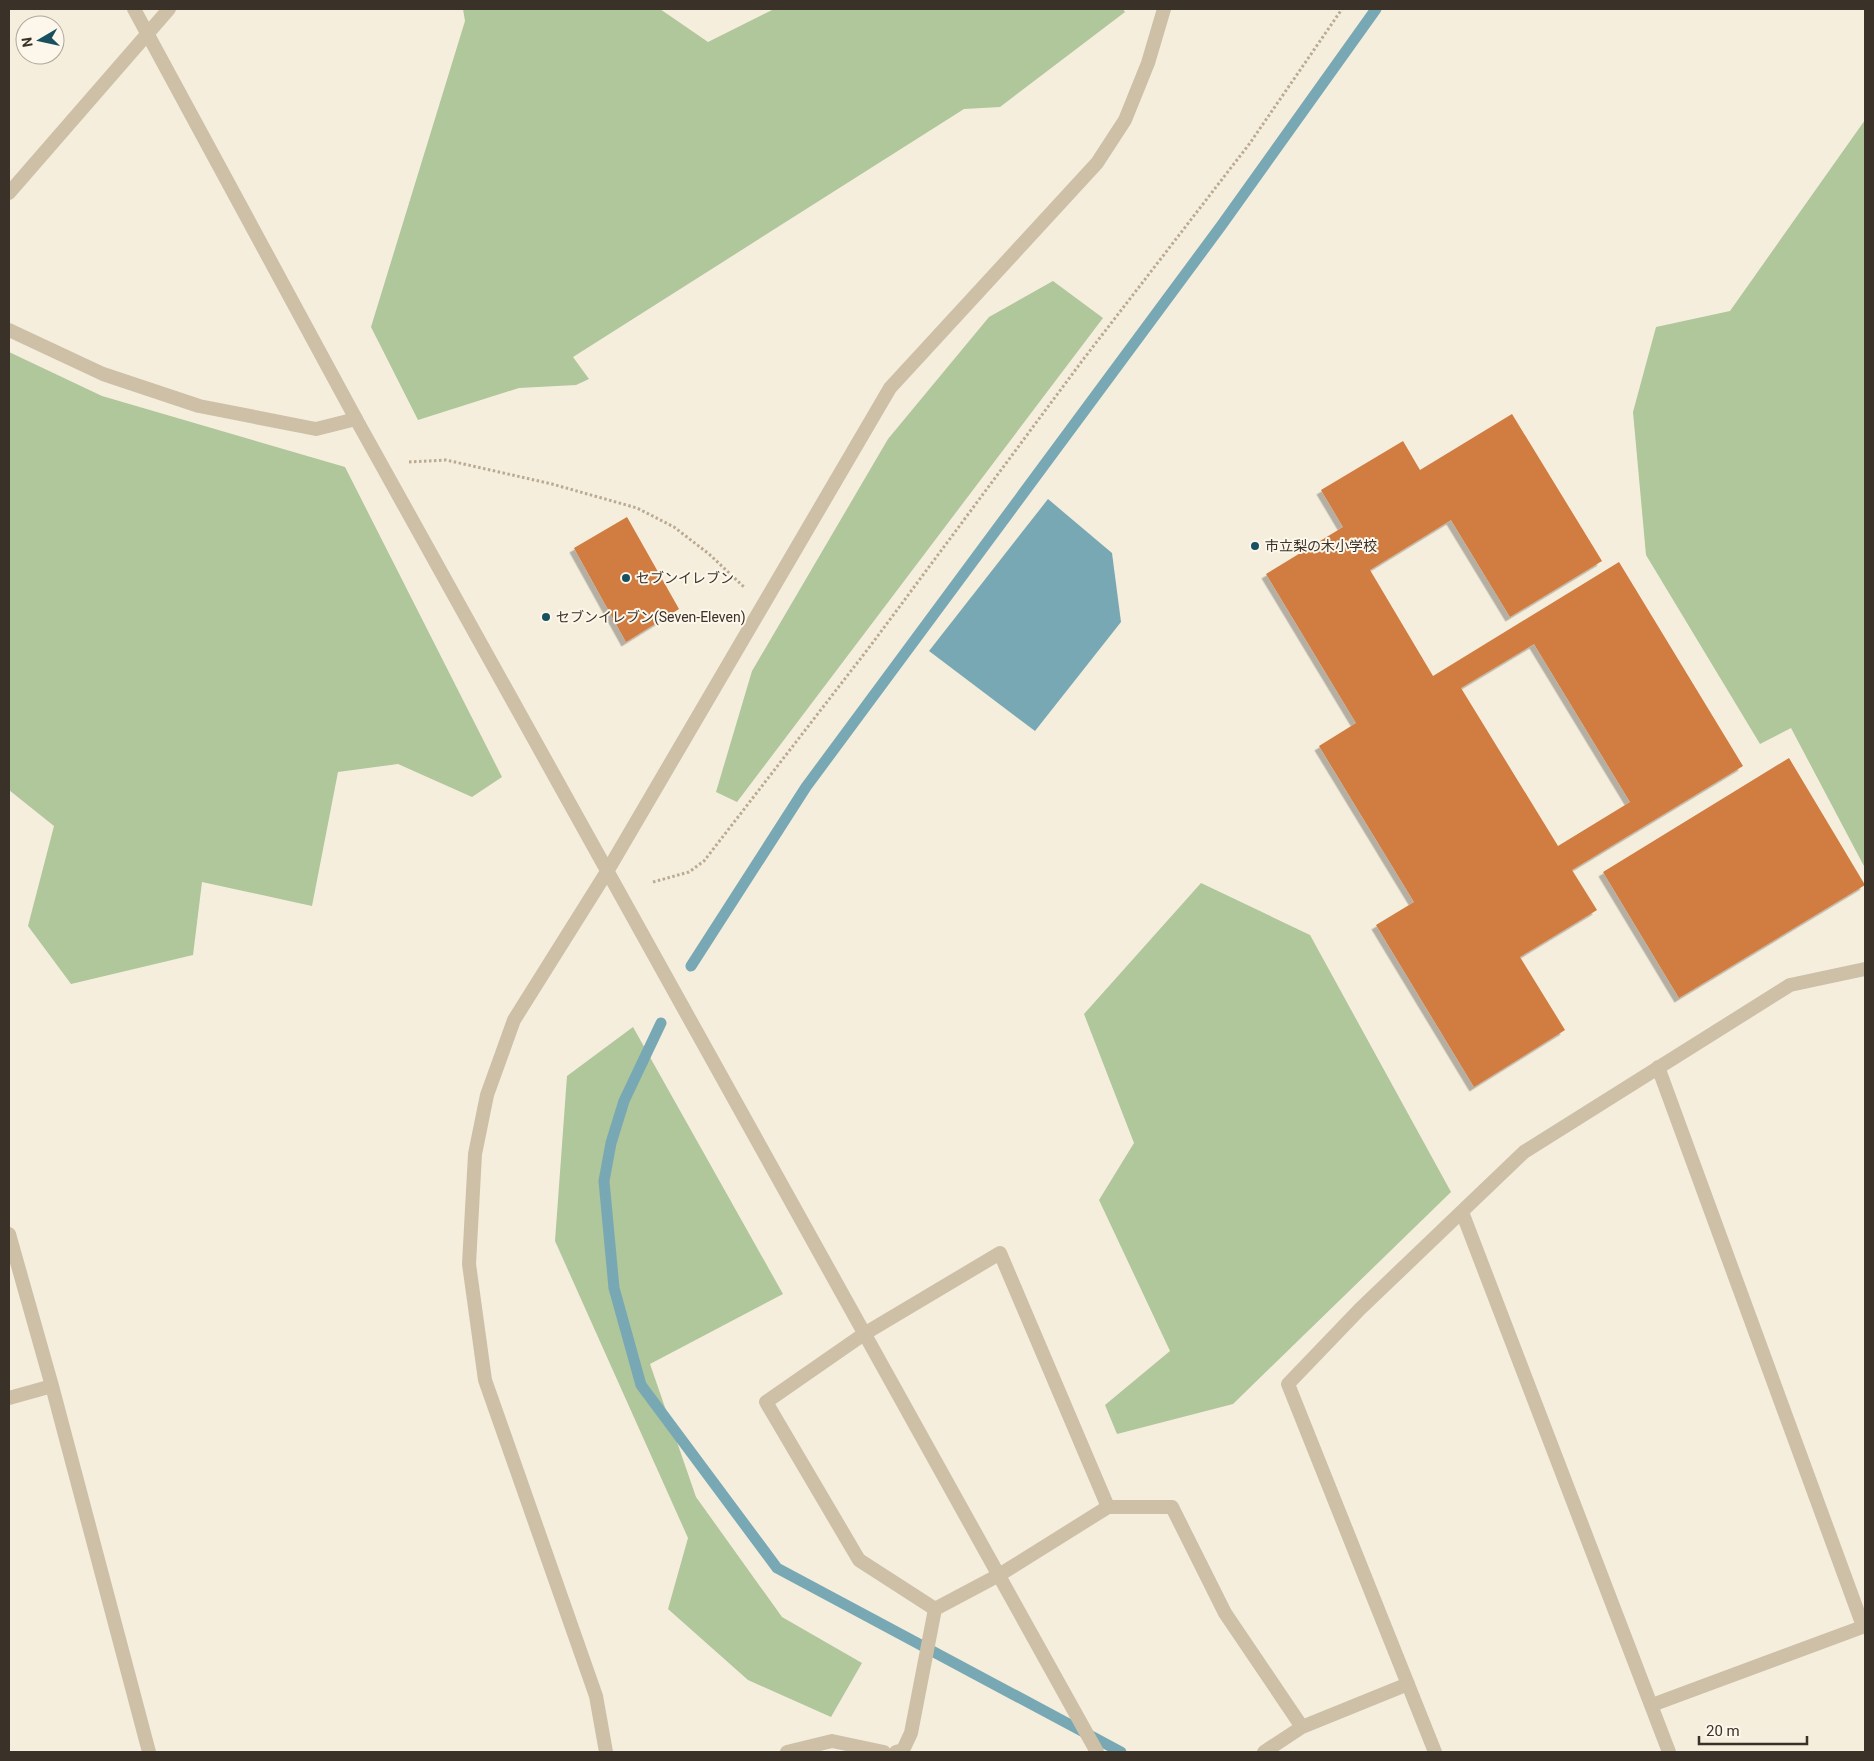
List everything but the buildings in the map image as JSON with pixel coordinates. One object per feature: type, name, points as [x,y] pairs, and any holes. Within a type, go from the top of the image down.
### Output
[{"type":"street","points":[[134,9],[173,84],[356,418],[1097,1752]]},
{"type":"street","points":[[9,193],[169,9]]},
{"type":"street","points":[[606,1752],[596,1696],[484,1380],[469,1264],[475,1154],[487,1096],[514,1020],[608,870],[890,388],[1097,163],[1124,120],[1148,63],[1164,9]]},
{"type":"street","points":[[9,330],[103,374],[199,406],[316,429],[356,418]]},
{"type":"street","points":[[1435,1752],[1288,1384],[1360,1309],[1524,1152],[1790,985],[1865,970]]},
{"type":"street","points":[[1652,1705],[1864,1626],[1658,1067]]},
{"type":"street","points":[[1462,1212],[1669,1752]]},
{"type":"street","points":[[9,1234],[52,1386],[149,1752]]},
{"type":"street","points":[[935,1609],[860,1560],[766,1402],[864,1334],[1000,1253],[1108,1507]]},
{"type":"street","points":[[9,1398],[52,1386]]},
{"type":"street","points":[[935,1609],[999,1575],[1108,1507],[1172,1507],[1225,1613],[1302,1727]]},
{"type":"street","points":[[896,1752],[903,1750],[911,1734],[935,1609]]},
{"type":"street","points":[[1264,1752],[1302,1727],[1408,1684]]},
{"type":"street","points":[[787,1752],[832,1741],[884,1752]]},
{"type":"path","points":[[653,882],[689,872],[704,861],[866,653],[1082,361],[1250,143],[1342,9]]},
{"type":"path","points":[[383,466],[423,460],[446,460],[552,484],[637,508],[674,528],[709,554],[762,604]]},
{"type":"green space","points":[[463,9],[660,9],[708,42],[774,9],[1123,9],[1125,12],[1000,107],[964,109],[573,357],[589,379],[576,385],[519,388],[418,420],[371,327],[465,21]]},
{"type":"green space","points":[[1865,120],[1865,868],[1791,728],[1760,744],[1646,555],[1633,412],[1656,327],[1730,311]]},
{"type":"green space","points":[[1053,281],[1103,318],[737,802],[716,792],[752,671],[888,439],[989,317]]},
{"type":"green space","points":[[9,352],[102,396],[345,467],[502,777],[472,797],[398,764],[338,772],[312,906],[202,882],[193,955],[71,984],[28,926],[54,826],[9,790]]},
{"type":"green space","points":[[1201,883],[1310,935],[1451,1192],[1233,1404],[1117,1434],[1105,1405],[1170,1351],[1099,1200],[1134,1143],[1084,1014]]},
{"type":"green space","points":[[633,1027],[783,1294],[650,1364],[696,1497],[782,1617],[862,1663],[831,1717],[748,1680],[668,1609],[688,1538],[555,1241],[567,1076]]},
{"type":"water","points":[[1048,499],[1112,553],[1121,622],[1035,731],[929,651]]},
{"type":"waterway","points":[[691,966],[806,787],[1221,226],[1376,9]]},
{"type":"waterway","points":[[661,1023],[624,1101],[611,1143],[604,1181],[614,1288],[641,1385],[777,1568],[1121,1752]]},
{"type":"place","name":"市立梨の木小学校","points":[[1255,546]]},
{"type":"place","name":"セブンイレブン","points":[[626,578]]},
{"type":"place","name":"セブンイレブン(Seven-Eleven)","points":[[546,617]]}]
